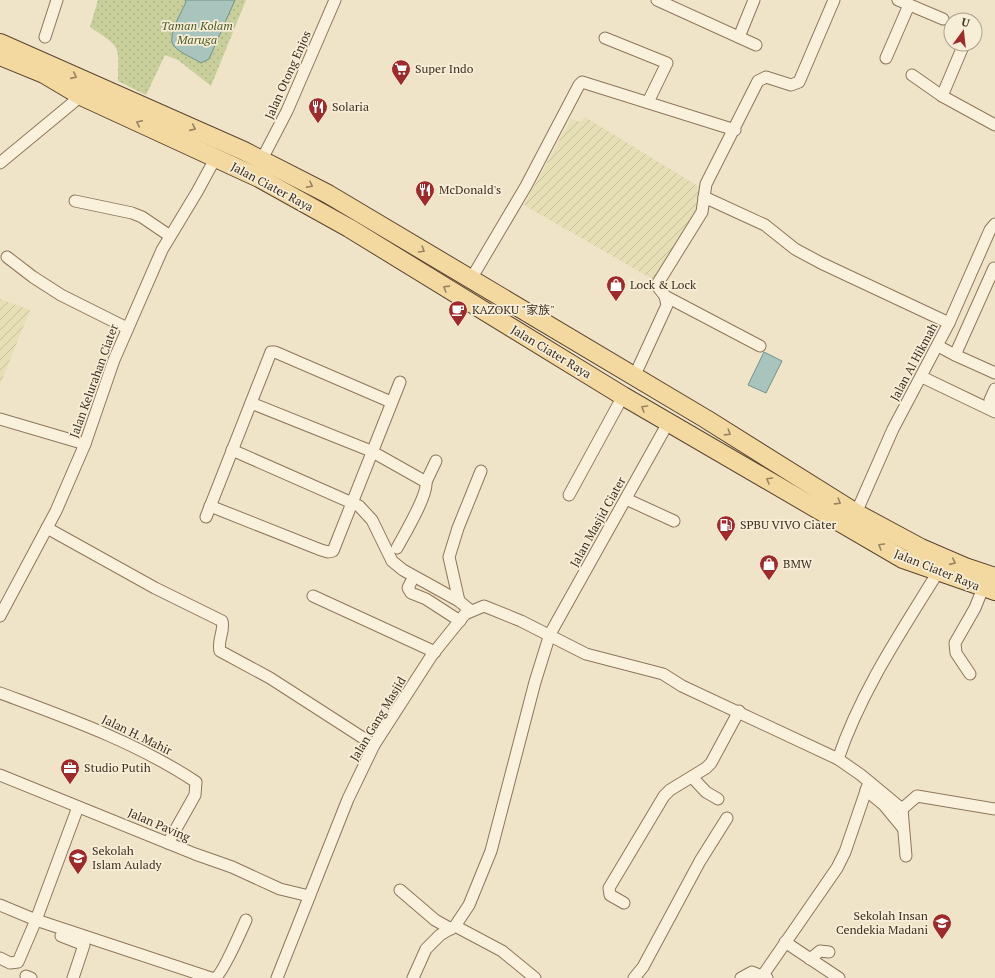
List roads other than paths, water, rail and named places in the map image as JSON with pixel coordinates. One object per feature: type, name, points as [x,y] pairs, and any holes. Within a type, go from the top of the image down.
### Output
[{"type":"main road","name":"Jalan Ciater Raya","points":[[0,43],[216,157],[259,178],[349,228],[668,423],[695,436],[904,559],[938,572],[991,586]]},
{"type":"main road","name":"Jalan Ciater Raya","points":[[0,56],[44,74],[82,96],[113,102],[262,159],[328,194],[706,419],[856,513],[921,548],[965,567],[991,586]]},
{"type":"main road","points":[[514,330],[526,312]]},
{"type":"main road","points":[[695,436],[706,419]]},
{"type":"street","points":[[45,37],[57,0]]},
{"type":"street","name":"Jalan Otong Enjos","points":[[262,159],[287,111],[335,0]]},
{"type":"street","points":[[656,0],[756,45]]},
{"type":"street","points":[[740,37],[754,0]]},
{"type":"street","points":[[760,346],[665,296],[658,287],[658,283],[702,212],[706,184],[735,130],[760,78],[769,77],[791,85],[799,82],[834,0]]},
{"type":"street","points":[[898,0],[943,19]]},
{"type":"street","points":[[886,58],[909,5]]},
{"type":"street","points":[[605,38],[667,63],[648,102]]},
{"type":"street","points":[[942,96],[961,52]]},
{"type":"street","points":[[912,75],[942,96],[995,125]]},
{"type":"street","points":[[470,279],[526,186],[579,85],[586,83],[735,130]]},
{"type":"street","points":[[0,163],[82,96]]},
{"type":"street","name":"Jalan Kelurahan Ciater","points":[[0,616],[47,528],[85,444],[114,360],[162,250],[216,157]]},
{"type":"street","points":[[704,197],[766,225],[795,249],[814,260],[949,323]]},
{"type":"street","points":[[75,201],[132,213],[142,217],[170,236]]},
{"type":"street","name":"Jalan Al Hikmah","points":[[856,513],[893,429],[938,346],[993,229]]},
{"type":"street","points":[[7,257],[33,277],[61,295],[127,328]]},
{"type":"street","points":[[956,355],[994,268]]},
{"type":"street","points":[[634,377],[667,305],[665,296]]},
{"type":"street","points":[[938,346],[995,373]]},
{"type":"street","points":[[206,517],[270,354],[273,352],[391,402]]},
{"type":"street","points":[[922,377],[995,412]]},
{"type":"street","points":[[210,506],[328,552],[335,547],[371,451],[400,382]]},
{"type":"street","points":[[995,390],[990,400],[995,405]]},
{"type":"street","points":[[569,495],[623,396]]},
{"type":"street","points":[[251,403],[371,451],[426,482]]},
{"type":"street","points":[[0,419],[85,444]]},
{"type":"street","name":"Jalan Masjid Ciater","points":[[414,978],[426,949],[440,935],[452,928],[469,905],[491,851],[535,682],[550,634],[668,423]]},
{"type":"street","points":[[232,450],[359,506],[367,513],[392,561],[403,570],[459,601],[471,611],[484,606],[550,634],[586,654],[663,674],[682,686],[739,711],[838,759],[868,786],[902,809]]},
{"type":"street","points":[[397,548],[416,511],[426,486],[426,482],[436,461]]},
{"type":"street","points":[[459,601],[449,557],[458,528],[481,471]]},
{"type":"street","points":[[626,499],[674,521]]},
{"type":"street","points":[[47,528],[155,588],[222,621],[224,627],[220,638],[220,651],[275,682],[374,745]]},
{"type":"street","points":[[838,759],[850,726],[870,685],[938,572]]},
{"type":"street","points":[[412,582],[408,588],[410,593],[423,597],[460,621]]},
{"type":"street","points":[[970,674],[956,653],[955,643],[965,623],[991,586]]},
{"type":"street","points":[[313,596],[435,652]]},
{"type":"street","name":"Jalan Gang Masjid","points":[[277,978],[348,799],[374,745],[435,652],[460,621],[471,611]]},
{"type":"street","name":"Jalan H. Mahir","points":[[0,693],[94,728],[121,740],[179,771],[196,782],[196,795],[168,843]]},
{"type":"street","points":[[624,903],[610,896],[609,888],[664,796],[670,790],[692,777],[711,763],[739,711]]},
{"type":"street","name":"Jalan Paving","points":[[0,775],[232,868],[280,890],[309,896]]},
{"type":"street","points":[[692,777],[706,792],[718,798]]},
{"type":"street","points":[[868,786],[903,828]]},
{"type":"street","points":[[742,978],[752,972],[765,976],[785,942],[837,868],[845,852],[868,786]]},
{"type":"street","points":[[902,809],[917,796],[995,809]]},
{"type":"street","points":[[0,958],[10,963],[18,962],[36,920],[78,807]]},
{"type":"street","points":[[902,809],[906,856]]},
{"type":"street","points":[[634,978],[643,967],[700,861],[728,818]]},
{"type":"street","points":[[400,890],[435,920],[502,951],[535,978]]},
{"type":"street","points":[[0,905],[36,920],[211,978]]},
{"type":"street","points":[[215,978],[218,977],[246,920]]},
{"type":"street","points":[[43,929],[84,945],[73,978]]},
{"type":"street","points":[[785,942],[839,978]]},
{"type":"street","points":[[810,959],[820,951],[829,952]]},
{"type":"water","points":[[185,0],[235,0],[209,59],[201,63],[180,51],[172,42],[173,31],[186,2]]},
{"type":"water","points":[[764,352],[782,361],[766,393],[748,385]]},
{"type":"place","name":"Super Indo","points":[[401,86]]},
{"type":"place","name":"Solaria","points":[[318,124]]},
{"type":"place","name":"McDonald's","points":[[425,207]]},
{"type":"place","name":"Lock & Lock","points":[[616,302]]},
{"type":"place","name":"KAZOKU \"家族\"","points":[[458,327]]},
{"type":"place","name":"SPBU VIVO Ciater","points":[[726,542]]},
{"type":"place","name":"BMW","points":[[769,581]]},
{"type":"place","name":"Studio Putih","points":[[70,785]]},
{"type":"place","name":"Sekolah Islam Aulady","points":[[78,875]]},
{"type":"place","name":"Sekolah Insan Cendekia Madani","points":[[942,940]]},
{"type":"park label","name":"Taman Kolam Maruga","points":[[197,33]]}]
